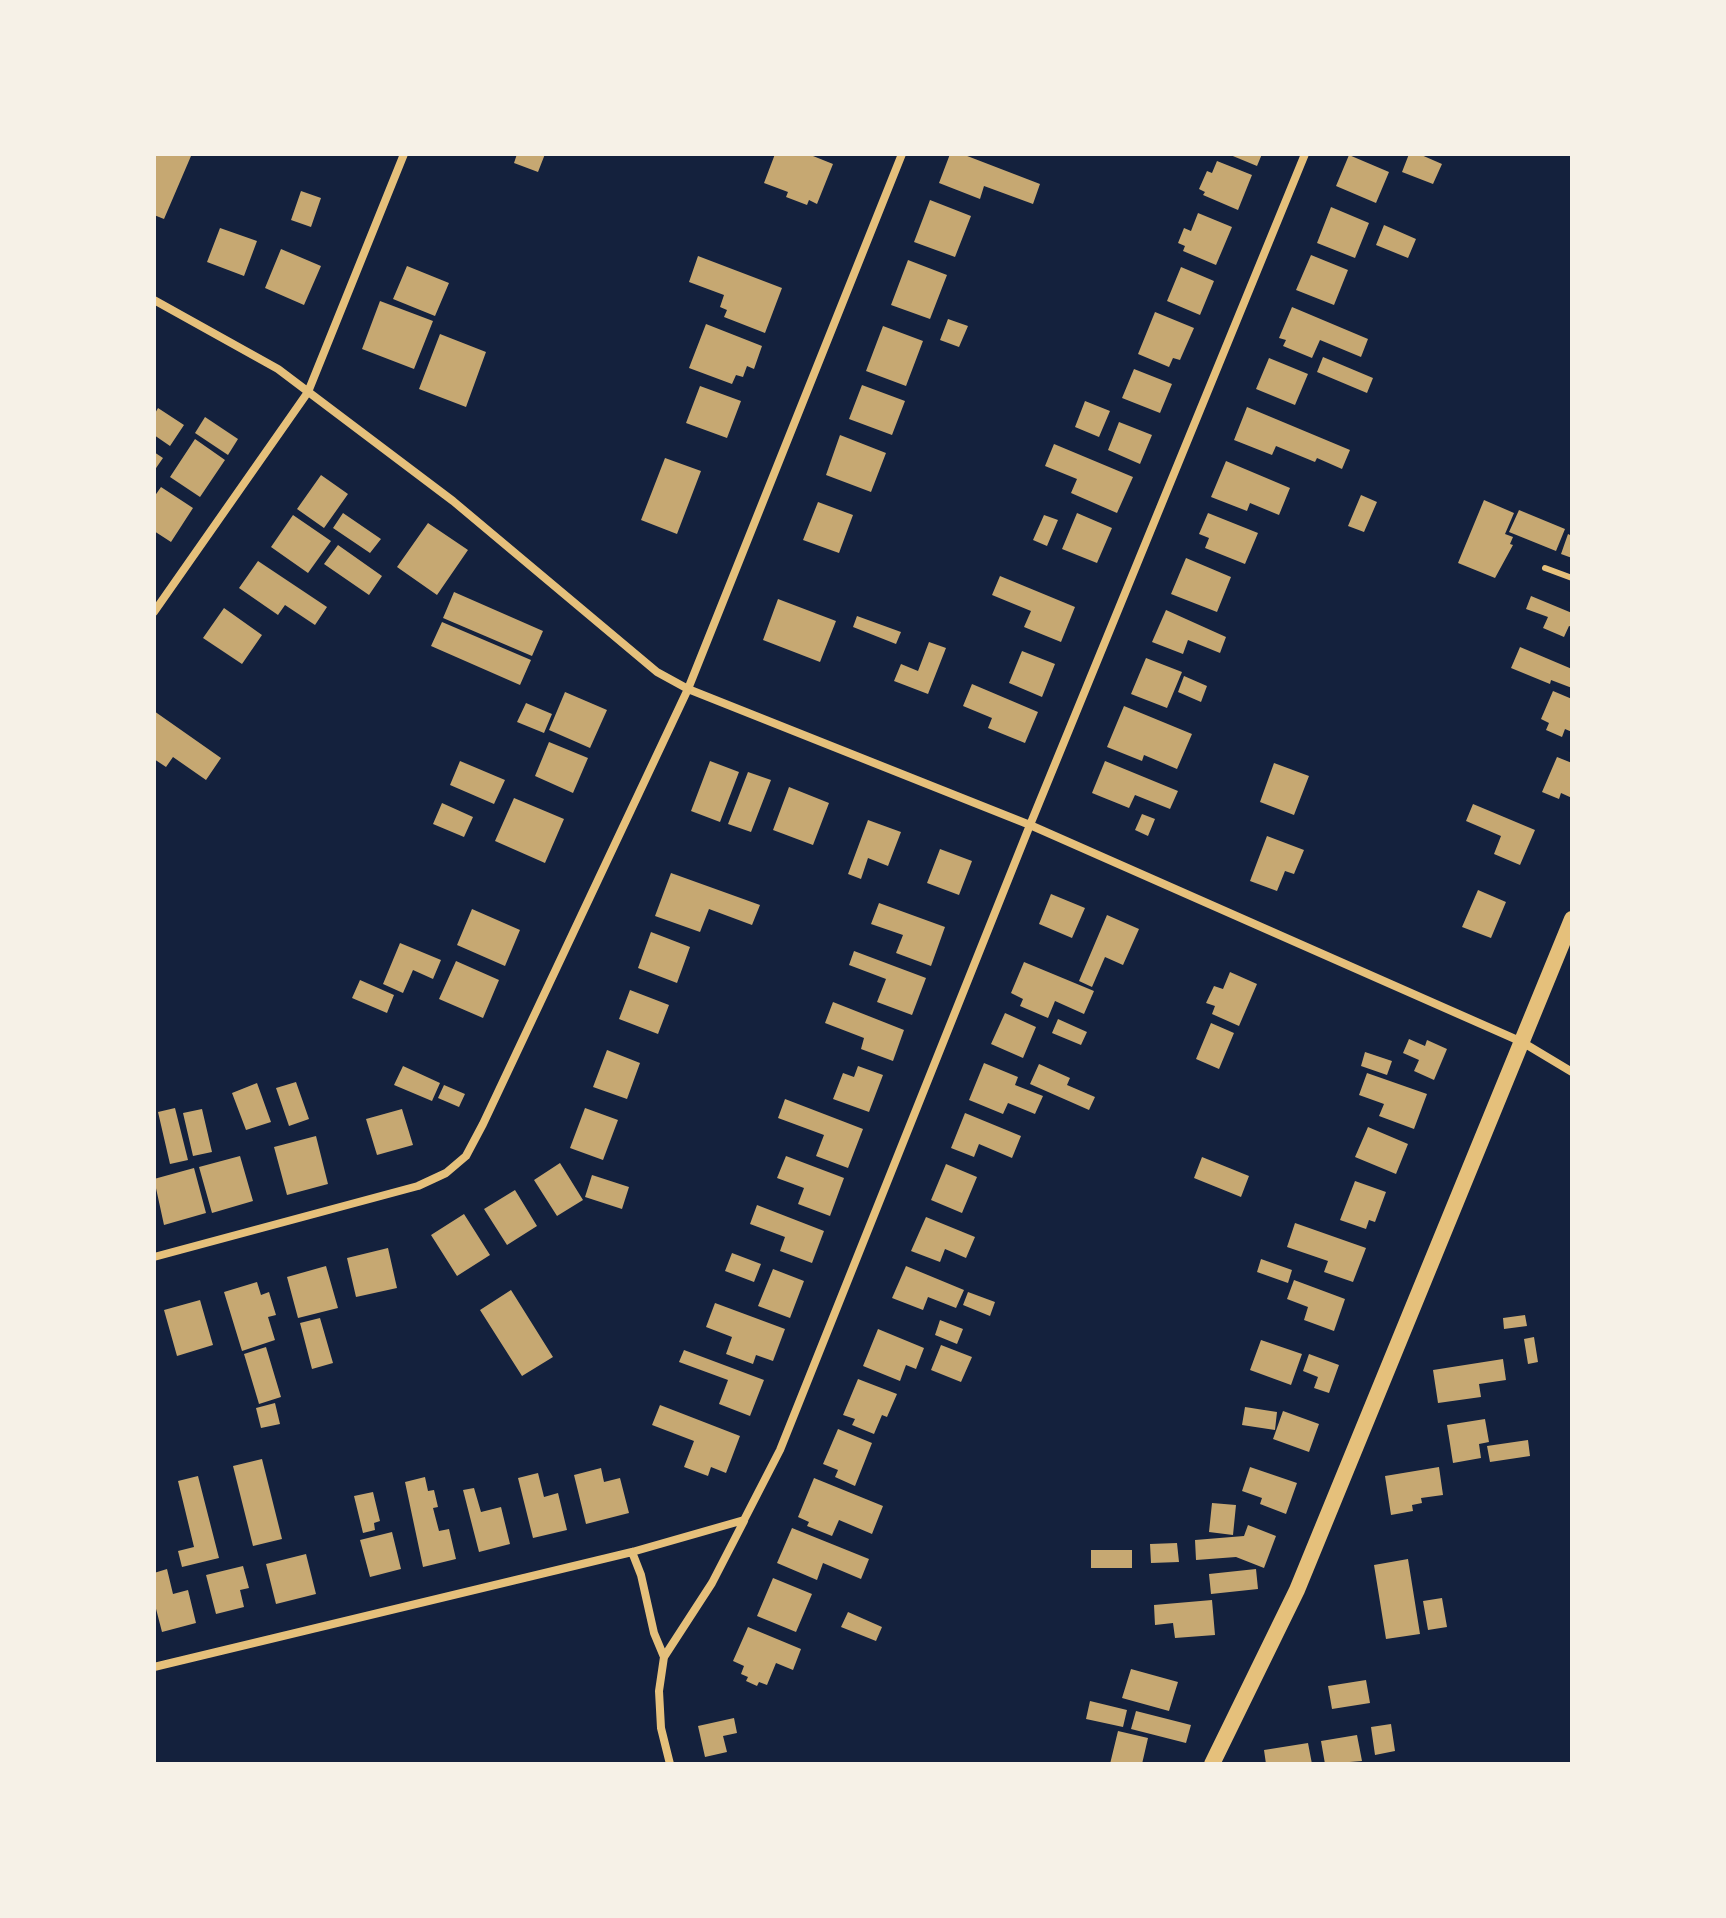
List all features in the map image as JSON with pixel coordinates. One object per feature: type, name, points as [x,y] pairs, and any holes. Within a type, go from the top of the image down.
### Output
[{"type":"main road","points":[[1212,1764],[1297,1590],[1572,919]]},
{"type":"street","points":[[154,612],[308,392],[404,154]]},
{"type":"street","points":[[154,1257],[418,1186],[446,1173],[466,1156],[688,689],[902,154]]},
{"type":"street","points":[[670,1764],[660,1715],[659,1691],[664,1657],[712,1583],[780,1450],[1030,825],[1305,154]]},
{"type":"street","points":[[154,300],[278,369],[453,501],[657,672],[688,689],[1030,825],[1522,1042],[1572,1072]]},
{"type":"street","points":[[154,1667],[632,1552],[744,1520]]},
{"type":"street","points":[[632,1552],[641,1575],[654,1633],[664,1657]]},
{"type":"lane","points":[[1545,568],[1572,578]]},
{"type":"building","points":[[156,154],[191,156],[164,219],[154,215]]},
{"type":"building","points":[[517,154],[545,154],[538,172],[514,163]]},
{"type":"building","points":[[775,154],[808,154],[833,164],[817,204],[809,200],[807,205],[786,197],[788,192],[764,183]]},
{"type":"building","points":[[950,154],[962,154],[1040,184],[1033,204],[984,186],[980,199],[939,183]]},
{"type":"building","points":[[1228,154],[1262,154],[1257,166]]},
{"type":"building","points":[[1409,154],[1419,154],[1442,164],[1433,184],[1402,172]]},
{"type":"building","points":[[1349,155],[1389,172],[1376,203],[1336,186]]},
{"type":"building","points":[[1217,161],[1252,175],[1238,210],[1203,195],[1205,192],[1199,189],[1207,171],[1212,173]]},
{"type":"building","points":[[301,191],[321,198],[311,227],[291,220]]},
{"type":"building","points":[[930,200],[971,216],[955,257],[914,242]]},
{"type":"building","points":[[1331,207],[1369,223],[1355,258],[1317,243]]},
{"type":"building","points":[[1198,213],[1232,227],[1216,265],[1183,251],[1185,246],[1178,243],[1184,228],[1191,231]]},
{"type":"building","points":[[1384,225],[1416,239],[1408,258],[1376,245]]},
{"type":"building","points":[[220,228],[257,241],[244,276],[207,262]]},
{"type":"building","points":[[281,249],[321,266],[304,305],[265,288]]},
{"type":"building","points":[[1311,255],[1348,270],[1334,305],[1296,290]]},
{"type":"building","points":[[698,256],[782,288],[765,333],[724,317],[727,310],[720,307],[724,295],[689,282]]},
{"type":"building","points":[[908,260],[947,275],[930,319],[891,305]]},
{"type":"building","points":[[407,266],[449,283],[435,316],[393,299]]},
{"type":"building","points":[[1181,267],[1214,281],[1200,315],[1167,301]]},
{"type":"building","points":[[380,301],[433,321],[414,369],[362,349]]},
{"type":"building","points":[[1292,307],[1368,339],[1361,357],[1320,340],[1312,358],[1283,346],[1286,340],[1279,338]]},
{"type":"building","points":[[1155,312],[1194,328],[1180,360],[1173,358],[1169,367],[1138,354]]},
{"type":"building","points":[[948,319],[968,326],[959,347],[940,340]]},
{"type":"building","points":[[706,324],[762,346],[754,369],[747,366],[743,377],[736,375],[732,384],[689,368]]},
{"type":"building","points":[[883,326],[923,341],[906,386],[866,371]]},
{"type":"building","points":[[440,334],[486,352],[466,407],[419,389]]},
{"type":"building","points":[[1323,357],[1373,378],[1367,393],[1317,372]]},
{"type":"building","points":[[1269,358],[1308,374],[1295,405],[1256,389]]},
{"type":"building","points":[[1134,369],[1172,384],[1160,413],[1122,398]]},
{"type":"building","points":[[862,385],[905,401],[892,435],[849,419]]},
{"type":"building","points":[[700,386],[741,401],[727,438],[686,423]]},
{"type":"building","points":[[1085,401],[1110,411],[1099,437],[1075,427]]},
{"type":"building","points":[[1247,407],[1350,450],[1342,469],[1276,446],[1272,455],[1234,440]]},
{"type":"building","points":[[158,408],[184,425],[170,446],[154,435],[154,415]]},
{"type":"building","points":[[205,417],[238,439],[228,455],[195,433]]},
{"type":"building","points":[[1119,422],[1152,435],[1140,464],[1108,450]]},
{"type":"building","points":[[840,435],[886,453],[871,492],[826,475]]},
{"type":"building","points":[[195,439],[225,460],[200,497],[170,477]]},
{"type":"building","points":[[1054,444],[1133,477],[1117,513],[1071,493],[1077,479],[1045,466]]},
{"type":"building","points":[[154,452],[163,458],[154,471]]},
{"type":"building","points":[[665,458],[701,471],[677,534],[641,520]]},
{"type":"building","points":[[1226,461],[1290,488],[1279,515],[1250,503],[1247,511],[1211,497]]},
{"type":"building","points":[[321,475],[348,494],[324,528],[297,509]]},
{"type":"building","points":[[161,487],[193,508],[171,542],[154,531],[154,497]]},
{"type":"building","points":[[1361,495],[1377,502],[1364,532],[1348,526]]},
{"type":"building","points":[[1484,500],[1514,513],[1505,534],[1513,537],[1510,544],[1513,545],[1495,578],[1458,563]]},
{"type":"building","points":[[818,502],[853,515],[839,553],[803,540]]},
{"type":"building","points":[[1519,510],[1565,529],[1556,551],[1509,532]]},
{"type":"building","points":[[343,513],[381,539],[370,553],[333,528]]},
{"type":"building","points":[[1077,513],[1112,528],[1097,563],[1062,549]]},
{"type":"building","points":[[1208,513],[1258,533],[1245,564],[1205,548],[1209,538],[1199,534]]},
{"type":"building","points":[[293,515],[331,541],[308,573],[271,547]]},
{"type":"building","points":[[1044,515],[1058,520],[1047,546],[1033,540]]},
{"type":"building","points":[[428,523],[468,550],[437,595],[397,567]]},
{"type":"building","points":[[1568,534],[1572,536],[1572,558],[1561,554]]},
{"type":"building","points":[[338,545],[382,576],[369,595],[324,564]]},
{"type":"building","points":[[1186,558],[1231,577],[1217,612],[1171,594]]},
{"type":"building","points":[[258,561],[327,607],[315,625],[285,605],[278,615],[239,588]]},
{"type":"building","points":[[1000,576],[1075,607],[1061,642],[1024,627],[1031,611],[992,595]]},
{"type":"building","points":[[454,592],[543,631],[532,656],[443,618]]},
{"type":"building","points":[[1531,596],[1572,613],[1572,627],[1569,626],[1564,637],[1543,628],[1548,617],[1526,609]]},
{"type":"building","points":[[778,599],[836,621],[820,662],[763,640]]},
{"type":"building","points":[[224,608],[262,635],[242,664],[203,638]]},
{"type":"building","points":[[1166,610],[1226,637],[1220,653],[1188,640],[1183,654],[1152,642]]},
{"type":"building","points":[[857,616],[901,632],[896,644],[853,627]]},
{"type":"building","points":[[442,622],[531,660],[520,685],[431,646]]},
{"type":"building","points":[[929,642],[946,648],[928,694],[894,681],[901,664],[918,671]]},
{"type":"building","points":[[1520,647],[1572,669],[1572,688],[1551,680],[1550,684],[1511,668]]},
{"type":"building","points":[[1022,651],[1055,664],[1042,697],[1009,683]]},
{"type":"building","points":[[1146,658],[1182,672],[1167,708],[1131,694]]},
{"type":"building","points":[[1184,676],[1207,686],[1201,702],[1178,692]]},
{"type":"building","points":[[972,684],[1038,712],[1025,743],[988,728],[992,718],[963,706]]},
{"type":"building","points":[[1553,691],[1572,699],[1572,732],[1565,729],[1562,737],[1546,730],[1549,723],[1541,719]]},
{"type":"building","points":[[565,692],[607,710],[590,748],[549,730]]},
{"type":"building","points":[[526,703],[552,714],[544,733],[517,722]]},
{"type":"building","points":[[1124,706],[1192,734],[1177,769],[1144,755],[1142,761],[1107,747]]},
{"type":"building","points":[[154,711],[221,758],[206,780],[173,757],[166,767],[154,759]]},
{"type":"building","points":[[549,742],[588,758],[573,793],[535,776]]},
{"type":"building","points":[[1557,757],[1572,763],[1572,798],[1561,793],[1559,799],[1542,792]]},
{"type":"building","points":[[460,761],[505,780],[494,804],[450,785]]},
{"type":"building","points":[[710,761],[739,772],[720,822],[691,811]]},
{"type":"building","points":[[1105,761],[1178,791],[1170,809],[1135,795],[1129,808],[1092,793]]},
{"type":"building","points":[[1274,763],[1309,776],[1294,815],[1260,802]]},
{"type":"building","points":[[748,772],[771,780],[751,832],[728,824]]},
{"type":"building","points":[[789,787],[829,803],[813,845],[773,830]]},
{"type":"building","points":[[514,798],[564,819],[545,863],[495,841]]},
{"type":"building","points":[[442,803],[473,817],[464,837],[433,824]]},
{"type":"building","points":[[1473,804],[1535,830],[1520,865],[1494,854],[1501,836],[1466,821]]},
{"type":"building","points":[[1142,814],[1155,819],[1148,836],[1135,830]]},
{"type":"building","points":[[868,820],[901,832],[888,866],[868,858],[861,879],[848,874]]},
{"type":"building","points":[[1267,836],[1304,850],[1294,874],[1285,871],[1277,891],[1250,881]]},
{"type":"building","points":[[940,849],[972,861],[959,895],[927,883]]},
{"type":"building","points":[[671,873],[760,905],[752,925],[709,909],[700,932],[655,916]]},
{"type":"building","points":[[1478,890],[1506,902],[1491,938],[1462,927]]},
{"type":"building","points":[[1051,894],[1085,908],[1072,938],[1039,924]]},
{"type":"building","points":[[879,903],[945,927],[931,966],[896,953],[903,935],[871,924]]},
{"type":"building","points":[[472,909],[520,930],[505,966],[457,945]]},
{"type":"building","points":[[1107,915],[1139,929],[1123,965],[1105,957],[1092,987],[1079,981]]},
{"type":"building","points":[[651,932],[690,947],[677,983],[638,968]]},
{"type":"building","points":[[400,943],[441,960],[433,979],[413,970],[403,993],[383,984]]},
{"type":"building","points":[[854,951],[926,978],[912,1015],[877,1002],[886,979],[849,965]]},
{"type":"building","points":[[456,961],[499,980],[483,1018],[439,999]]},
{"type":"building","points":[[1024,962],[1094,991],[1084,1014],[1055,1001],[1048,1018],[1020,1006],[1023,999],[1011,993]]},
{"type":"building","points":[[1230,972],[1257,984],[1239,1026],[1212,1014],[1215,1006],[1206,1003],[1214,986],[1223,989]]},
{"type":"building","points":[[360,980],[394,995],[387,1013],[352,998]]},
{"type":"building","points":[[630,990],[669,1005],[658,1034],[619,1019]]},
{"type":"building","points":[[833,1002],[904,1030],[893,1061],[861,1049],[864,1038],[825,1023]]},
{"type":"building","points":[[1005,1013],[1036,1027],[1023,1058],[991,1044]]},
{"type":"building","points":[[1058,1019],[1087,1032],[1081,1045],[1052,1033]]},
{"type":"building","points":[[1211,1023],[1234,1033],[1219,1069],[1196,1059]]},
{"type":"building","points":[[1409,1039],[1425,1046],[1427,1040],[1447,1049],[1434,1080],[1414,1071],[1419,1060],[1403,1053]]},
{"type":"building","points":[[607,1050],[640,1063],[627,1099],[593,1087]]},
{"type":"building","points":[[1365,1052],[1392,1061],[1387,1075],[1361,1066]]},
{"type":"building","points":[[984,1063],[1018,1077],[1015,1085],[1043,1096],[1035,1114],[1008,1103],[1003,1114],[969,1100]]},
{"type":"building","points":[[1039,1064],[1070,1078],[1067,1085],[1095,1097],[1089,1110],[1030,1084]]},
{"type":"building","points":[[403,1066],[440,1083],[432,1101],[394,1085]]},
{"type":"building","points":[[858,1066],[883,1075],[869,1112],[833,1099],[843,1073],[854,1077]]},
{"type":"building","points":[[1367,1073],[1427,1094],[1414,1129],[1379,1116],[1384,1104],[1359,1095]]},
{"type":"building","points":[[296,1082],[309,1119],[289,1126],[276,1088]]},
{"type":"building","points":[[257,1083],[271,1122],[246,1130],[232,1093]]},
{"type":"building","points":[[444,1085],[465,1094],[459,1107],[438,1098]]},
{"type":"building","points":[[785,1099],[863,1129],[848,1168],[816,1156],[824,1135],[778,1118]]},
{"type":"building","points":[[175,1108],[188,1160],[170,1164],[158,1112]]},
{"type":"building","points":[[585,1108],[618,1120],[603,1160],[570,1148]]},
{"type":"building","points":[[202,1109],[212,1152],[193,1156],[183,1113]]},
{"type":"building","points":[[402,1109],[413,1145],[377,1155],[366,1119]]},
{"type":"building","points":[[965,1113],[1021,1136],[1012,1158],[979,1144],[974,1157],[951,1148]]},
{"type":"building","points":[[1368,1127],[1408,1144],[1396,1174],[1355,1157]]},
{"type":"building","points":[[316,1136],[328,1184],[287,1195],[274,1147]]},
{"type":"building","points":[[240,1156],[253,1201],[212,1213],[199,1167]]},
{"type":"building","points":[[786,1156],[844,1178],[830,1216],[798,1204],[804,1188],[777,1178]]},
{"type":"building","points":[[1202,1157],[1249,1176],[1241,1197],[1194,1178]]},
{"type":"building","points":[[560,1163],[583,1200],[557,1216],[534,1180]]},
{"type":"building","points":[[946,1164],[977,1177],[962,1213],[931,1200]]},
{"type":"building","points":[[194,1168],[206,1213],[164,1225],[154,1179]]},
{"type":"building","points":[[592,1175],[629,1187],[622,1209],[585,1197]]},
{"type":"building","points":[[1355,1181],[1386,1192],[1375,1222],[1369,1220],[1366,1229],[1340,1220]]},
{"type":"building","points":[[515,1190],[537,1226],[507,1245],[484,1209]]},
{"type":"building","points":[[757,1205],[824,1231],[812,1263],[780,1251],[785,1237],[750,1224]]},
{"type":"building","points":[[464,1214],[490,1255],[457,1276],[431,1235]]},
{"type":"building","points":[[926,1217],[975,1237],[966,1258],[945,1249],[940,1262],[911,1251]]},
{"type":"building","points":[[1295,1223],[1366,1248],[1353,1282],[1324,1272],[1328,1261],[1287,1247]]},
{"type":"building","points":[[388,1248],[397,1288],[356,1297],[347,1258]]},
{"type":"building","points":[[732,1253],[761,1264],[754,1282],[725,1271]]},
{"type":"building","points":[[1261,1259],[1292,1270],[1288,1283],[1257,1272]]},
{"type":"building","points":[[326,1266],[338,1308],[298,1318],[287,1277]]},
{"type":"building","points":[[906,1266],[964,1290],[956,1308],[928,1297],[923,1310],[892,1298]]},
{"type":"building","points":[[773,1269],[804,1281],[790,1318],[758,1306]]},
{"type":"building","points":[[1294,1280],[1345,1299],[1334,1331],[1304,1320],[1308,1307],[1287,1299]]},
{"type":"building","points":[[257,1282],[261,1295],[269,1292],[276,1315],[268,1317],[275,1340],[242,1351],[224,1292]]},
{"type":"building","points":[[511,1290],[553,1357],[522,1376],[480,1310]]},
{"type":"building","points":[[968,1292],[995,1302],[990,1316],[963,1305]]},
{"type":"building","points":[[200,1300],[213,1345],[177,1356],[164,1310]]},
{"type":"building","points":[[715,1303],[785,1329],[773,1361],[756,1355],[753,1364],[726,1354],[732,1337],[706,1327]]},
{"type":"building","points":[[1525,1315],[1527,1326],[1504,1329],[1503,1318]]},
{"type":"building","points":[[320,1318],[333,1363],[312,1369],[300,1323]]},
{"type":"building","points":[[940,1320],[963,1329],[957,1344],[935,1335]]},
{"type":"building","points":[[878,1329],[924,1348],[916,1369],[906,1365],[900,1381],[863,1366]]},
{"type":"building","points":[[1534,1337],[1538,1362],[1528,1364],[1524,1339]]},
{"type":"building","points":[[1261,1340],[1302,1354],[1291,1385],[1250,1370]]},
{"type":"building","points":[[941,1345],[972,1357],[961,1382],[931,1370]]},
{"type":"building","points":[[266,1347],[281,1397],[259,1404],[244,1354]]},
{"type":"building","points":[[684,1350],[764,1380],[750,1416],[719,1404],[728,1380],[679,1362]]},
{"type":"building","points":[[1309,1354],[1339,1365],[1329,1393],[1314,1388],[1318,1377],[1303,1371]]},
{"type":"building","points":[[1503,1359],[1506,1380],[1479,1384],[1481,1397],[1438,1403],[1433,1370]]},
{"type":"building","points":[[858,1379],[897,1394],[887,1417],[882,1415],[874,1434],[852,1425],[855,1419],[843,1415]]},
{"type":"building","points":[[275,1403],[280,1424],[261,1428],[256,1408]]},
{"type":"building","points":[[660,1405],[740,1436],[726,1473],[711,1467],[708,1476],[684,1467],[694,1441],[652,1425]]},
{"type":"building","points":[[1245,1407],[1277,1412],[1275,1430],[1242,1425]]},
{"type":"building","points":[[1283,1411],[1319,1424],[1309,1452],[1273,1439]]},
{"type":"building","points":[[1485,1419],[1489,1442],[1479,1444],[1481,1458],[1453,1463],[1447,1425]]},
{"type":"building","points":[[838,1429],[872,1443],[855,1486],[835,1477],[838,1470],[823,1464]]},
{"type":"building","points":[[1528,1440],[1530,1456],[1490,1462],[1487,1446]]},
{"type":"building","points":[[262,1459],[282,1539],[253,1546],[233,1466]]},
{"type":"building","points":[[1250,1467],[1297,1483],[1286,1514],[1260,1504],[1262,1498],[1242,1491]]},
{"type":"building","points":[[1439,1467],[1443,1495],[1421,1498],[1422,1503],[1412,1505],[1413,1511],[1391,1515],[1385,1476]]},
{"type":"building","points":[[601,1468],[604,1482],[620,1478],[629,1513],[586,1524],[574,1475]]},
{"type":"building","points":[[538,1473],[544,1497],[558,1493],[567,1530],[533,1538],[518,1478]]},
{"type":"building","points":[[198,1476],[219,1558],[182,1567],[178,1551],[194,1547],[178,1481]]},
{"type":"building","points":[[425,1477],[428,1491],[434,1490],[438,1507],[433,1508],[439,1531],[449,1529],[456,1559],[423,1567],[405,1482]]},
{"type":"building","points":[[814,1478],[883,1506],[872,1534],[839,1520],[832,1536],[807,1526],[809,1522],[798,1517]]},
{"type":"building","points":[[474,1488],[481,1512],[501,1507],[510,1544],[479,1552],[463,1490]]},
{"type":"building","points":[[373,1492],[380,1521],[374,1523],[375,1530],[363,1533],[354,1496]]},
{"type":"building","points":[[1212,1503],[1236,1505],[1233,1535],[1209,1532]]},
{"type":"building","points":[[1248,1525],[1276,1536],[1264,1568],[1236,1557],[1196,1560],[1195,1540],[1244,1536]]},
{"type":"building","points":[[792,1528],[869,1559],[861,1579],[823,1563],[817,1580],[777,1563]]},
{"type":"building","points":[[392,1532],[401,1569],[370,1577],[360,1540]]},
{"type":"building","points":[[1177,1543],[1179,1562],[1151,1563],[1150,1544]]},
{"type":"building","points":[[1091,1550],[1132,1550],[1132,1568],[1091,1568]]},
{"type":"building","points":[[306,1554],[316,1594],[276,1604],[266,1564]]},
{"type":"building","points":[[1408,1559],[1420,1634],[1386,1639],[1374,1565]]},
{"type":"building","points":[[243,1566],[249,1588],[240,1590],[244,1607],[216,1614],[206,1575]]},
{"type":"building","points":[[167,1569],[173,1594],[188,1590],[196,1623],[162,1632],[154,1601],[154,1573]]},
{"type":"building","points":[[1256,1569],[1258,1589],[1211,1594],[1209,1574]]},
{"type":"building","points":[[773,1578],[812,1594],[796,1632],[757,1616]]},
{"type":"building","points":[[1442,1598],[1447,1627],[1428,1630],[1423,1601]]},
{"type":"building","points":[[1212,1600],[1215,1635],[1175,1638],[1173,1623],[1155,1625],[1154,1605]]},
{"type":"building","points":[[848,1612],[882,1627],[876,1641],[841,1627]]},
{"type":"building","points":[[748,1627],[801,1649],[793,1670],[776,1663],[767,1685],[759,1682],[757,1686],[746,1681],[748,1677],[741,1674],[744,1666],[733,1661]]},
{"type":"building","points":[[1131,1669],[1178,1682],[1169,1711],[1122,1698]]},
{"type":"building","points":[[1366,1680],[1370,1703],[1332,1709],[1328,1686]]},
{"type":"building","points":[[1090,1701],[1127,1710],[1123,1727],[1086,1719]]},
{"type":"building","points":[[1136,1711],[1191,1725],[1186,1743],[1131,1729]]},
{"type":"building","points":[[734,1718],[737,1733],[723,1736],[727,1752],[705,1757],[698,1726]]},
{"type":"building","points":[[1391,1724],[1395,1751],[1375,1755],[1371,1727]]},
{"type":"building","points":[[1118,1731],[1148,1738],[1142,1764],[1110,1764]]},
{"type":"building","points":[[1357,1735],[1362,1761],[1325,1764],[1321,1741]]},
{"type":"building","points":[[1308,1743],[1312,1764],[1266,1764],[1264,1750]]}]
